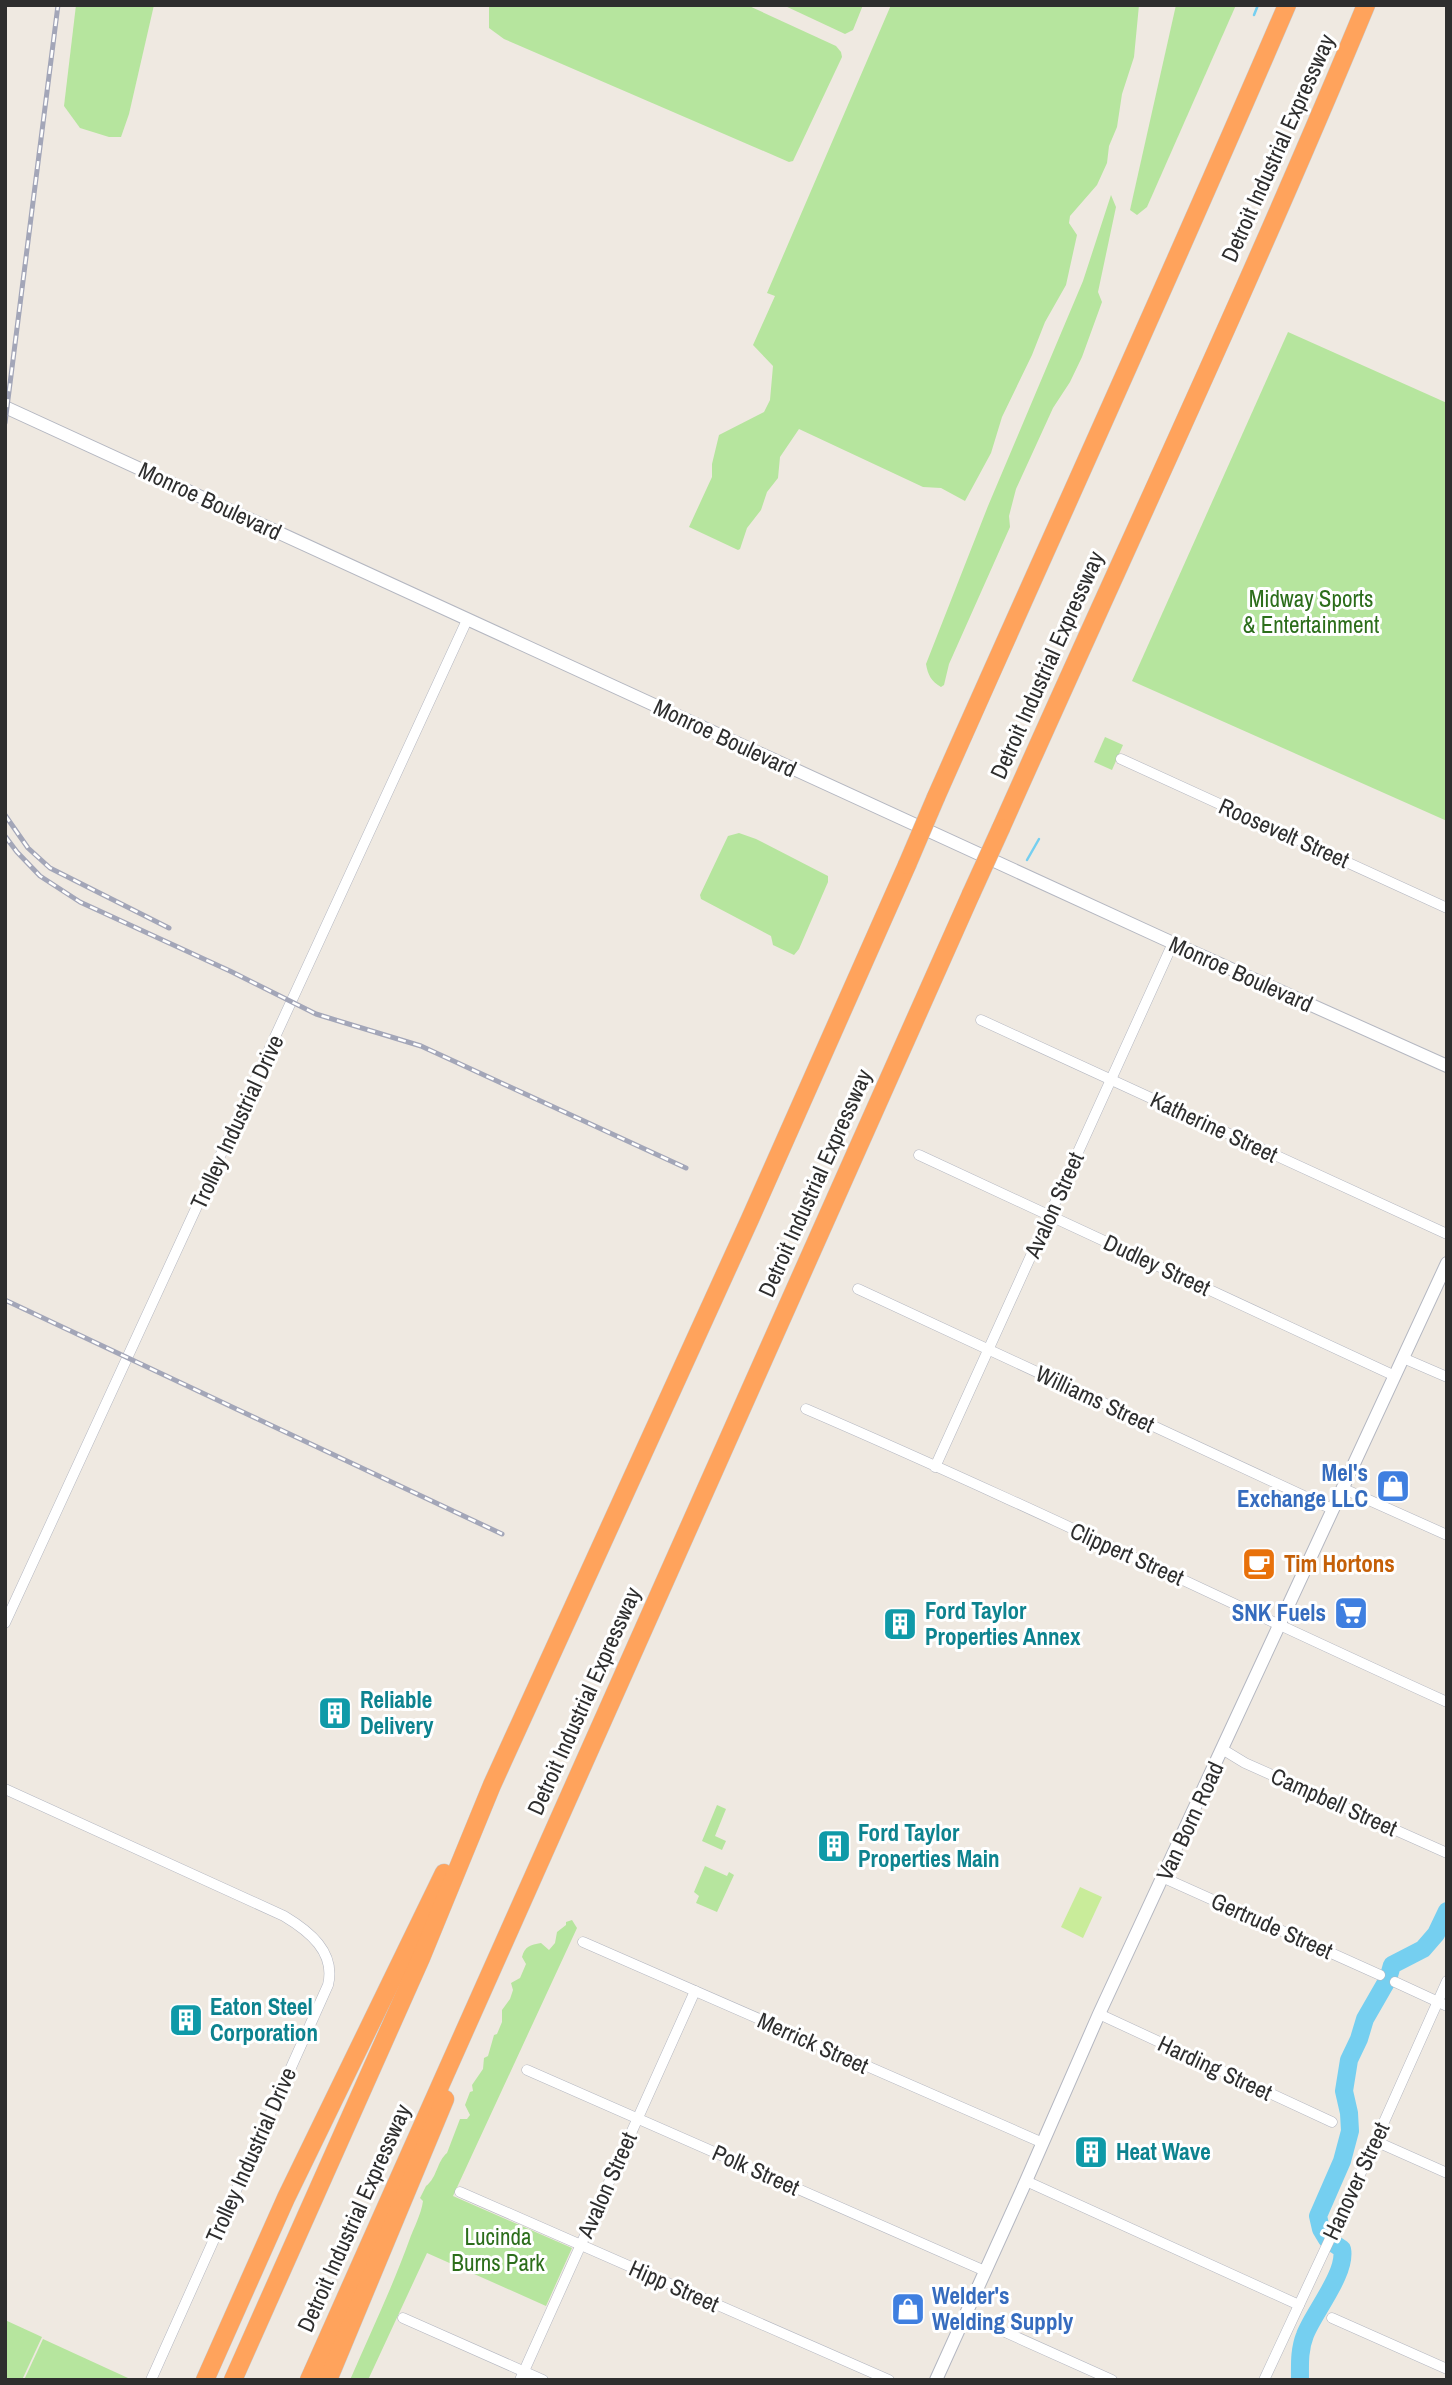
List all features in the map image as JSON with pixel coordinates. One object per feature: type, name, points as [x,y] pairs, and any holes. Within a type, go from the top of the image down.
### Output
[{"type":"highway","name":"Detroit Industrial Expressway","points":[[233,2380],[421,1958],[492,1785],[750,1219],[1171,274],[1287,5]]},
{"type":"highway","name":"Detroit Industrial Expressway","points":[[309,2380],[1000,828],[1150,500],[1366,5]]},
{"type":"highway","points":[[205,2380],[286,2198],[432,1897],[492,1785]]},
{"type":"highway","points":[[328,2380],[439,2119],[476,2005]]},
{"type":"highway","points":[[192,2380],[228,2305],[286,2198]]},
{"type":"street","name":"Monroe Boulevard","points":[[5,407],[1447,1066]]},
{"type":"street","name":"Trolley Industrial Drive","points":[[5,1623],[467,620]]},
{"type":"street","name":"Roosevelt Street","points":[[1121,760],[1447,908]]},
{"type":"street","name":"Avalon Street","points":[[935,1467],[1173,943]]},
{"type":"street","name":"Katherine Street","points":[[981,1020],[1447,1234]]},
{"type":"street","name":"Dudley Street","points":[[919,1155],[1395,1376]]},
{"type":"street","name":"Van Born Road","points":[[936,2380],[1099,2014],[1447,1263]]},
{"type":"street","name":"Williams Street","points":[[858,1289],[1332,1509]]},
{"type":"street","points":[[1404,1358],[1447,1377]]},
{"type":"street","name":"Clippert Street","points":[[806,1409],[1447,1702]]},
{"type":"street","points":[[1342,1488],[1447,1535]]},
{"type":"street","name":"Campbell Street","points":[[1222,1749],[1245,1763],[1447,1853]]},
{"type":"street","name":"Trolley Industrial Drive","points":[[5,1789],[284,1916],[307,1931],[317,1942],[329,1966],[328,1985],[151,2380]]},
{"type":"street","name":"Gertrude Street","points":[[1164,1878],[1380,1975]]},
{"type":"street","name":"Merrick Street","points":[[583,1942],[1043,2143]]},
{"type":"street","name":"Hanover Street","points":[[1264,2380],[1442,2004],[1447,1981]]},
{"type":"street","points":[[1395,1982],[1442,2004]]},
{"type":"street","name":"Avalon Street","points":[[522,2376],[695,1991]]},
{"type":"street","name":"Harding Street","points":[[1099,2014],[1332,2122]]},
{"type":"street","name":"Polk Street","points":[[527,2070],[985,2271]]},
{"type":"street","points":[[1375,2141],[1447,2173]]},
{"type":"street","points":[[1026,2181],[1299,2305]]},
{"type":"street","name":"Hipp Street","points":[[460,2192],[889,2380]]},
{"type":"street","points":[[965,2314],[1112,2380]]},
{"type":"street","points":[[403,2318],[522,2376],[543,2380]]},
{"type":"street","points":[[1332,2318],[1447,2369]]},
{"type":"green space","points":[[76,5],[154,5],[129,114],[121,137],[109,137],[80,128],[64,106]]},
{"type":"green space","points":[[489,5],[747,5],[836,46],[842,57],[793,161],[789,162],[504,39],[489,28]]},
{"type":"green space","points":[[783,5],[863,5],[853,30],[845,34]]},
{"type":"green space","points":[[891,5],[1139,5],[1134,57],[1122,94],[1117,127],[1109,146],[1107,163],[1097,185],[1070,216],[1069,223],[1077,235],[1066,285],[1045,322],[1002,417],[991,453],[965,501],[941,488],[923,487],[799,429],[780,457],[778,478],[767,492],[761,510],[747,528],[738,550],[689,527],[712,477],[712,464],[719,435],[764,412],[770,400],[773,366],[753,345],[775,296],[767,293]]},
{"type":"green space","points":[[1176,5],[1236,5],[1147,207],[1137,215],[1130,210]]},
{"type":"green space","points":[[1111,195],[1116,207],[1098,292],[1102,302],[1082,357],[1053,408],[1016,489],[1009,516],[1010,527],[941,687],[931,677],[926,664],[988,506],[1083,281]]},
{"type":"green space","name":"Midway Sports & Entertainment","points":[[1288,332],[1447,403],[1447,821],[1132,681]]},
{"type":"green space","points":[[1105,737],[1123,745],[1112,770],[1094,762]]},
{"type":"green space","points":[[739,833],[828,876],[828,882],[794,955],[773,945],[771,936],[701,899],[700,895],[728,836]]},
{"type":"green space","points":[[717,1805],[726,1809],[715,1836],[726,1841],[722,1850],[702,1841]]},
{"type":"green space","points":[[705,1866],[727,1876],[729,1872],[734,1875],[717,1912],[696,1903],[699,1896],[694,1892]]},
{"type":"green space","points":[[1080,1887],[1102,1897],[1083,1938],[1061,1927]]},
{"type":"green space","name":"Lucinda Burns Park","points":[[572,1920],[577,1928],[453,2196],[572,2248],[546,2306],[427,2253],[368,2380],[350,2380],[419,2216],[423,2201],[420,2198],[447,2153],[460,2119],[467,2119],[470,2115],[465,2105],[502,2022],[502,2010],[513,1990],[511,1983],[520,1978],[526,1964],[523,1953],[528,1947],[541,1943],[549,1950],[555,1943],[557,1932],[566,1922]]},
{"type":"green space","points":[[5,2320],[42,2337],[22,2380],[5,2380]]},
{"type":"green space","points":[[43,2339],[128,2378],[24,2380]]},
{"type":"waterway","points":[[1254,15],[1258,5]]},
{"type":"waterway","points":[[1027,860],[1039,839]]},
{"type":"waterway","points":[[1300,2380],[1305,2335],[1335,2281],[1342,2259],[1342,2249],[1327,2239],[1318,2216],[1342,2161],[1350,2131],[1344,2091],[1349,2060],[1365,2019],[1388,1979],[1392,1965],[1423,1949],[1436,1934],[1447,1911]]},
{"type":"railway","points":[[5,423],[58,5]]},
{"type":"railway","points":[[5,815],[28,848],[50,868],[169,928]]},
{"type":"railway","points":[[5,836],[40,876],[80,902],[316,1014],[421,1046],[686,1168]]},
{"type":"railway","points":[[5,1300],[502,1534]]},
{"type":"place","name":"Mel's Exchange LLC","points":[[1393,1486]]},
{"type":"place","name":"Tim Hortons","points":[[1259,1564]]},
{"type":"place","name":"SNK Fuels","points":[[1351,1613]]},
{"type":"place","name":"Ford Taylor Properties Annex","points":[[900,1624]]},
{"type":"place","name":"Reliable Delivery","points":[[335,1713]]},
{"type":"place","name":"Ford Taylor Properties Main","points":[[834,1846]]},
{"type":"place","name":"Eaton Steel Corporation","points":[[186,2020]]},
{"type":"place","name":"Heat Wave","points":[[1091,2152]]},
{"type":"place","name":"Welder's Welding Supply","points":[[908,2309]]}]
